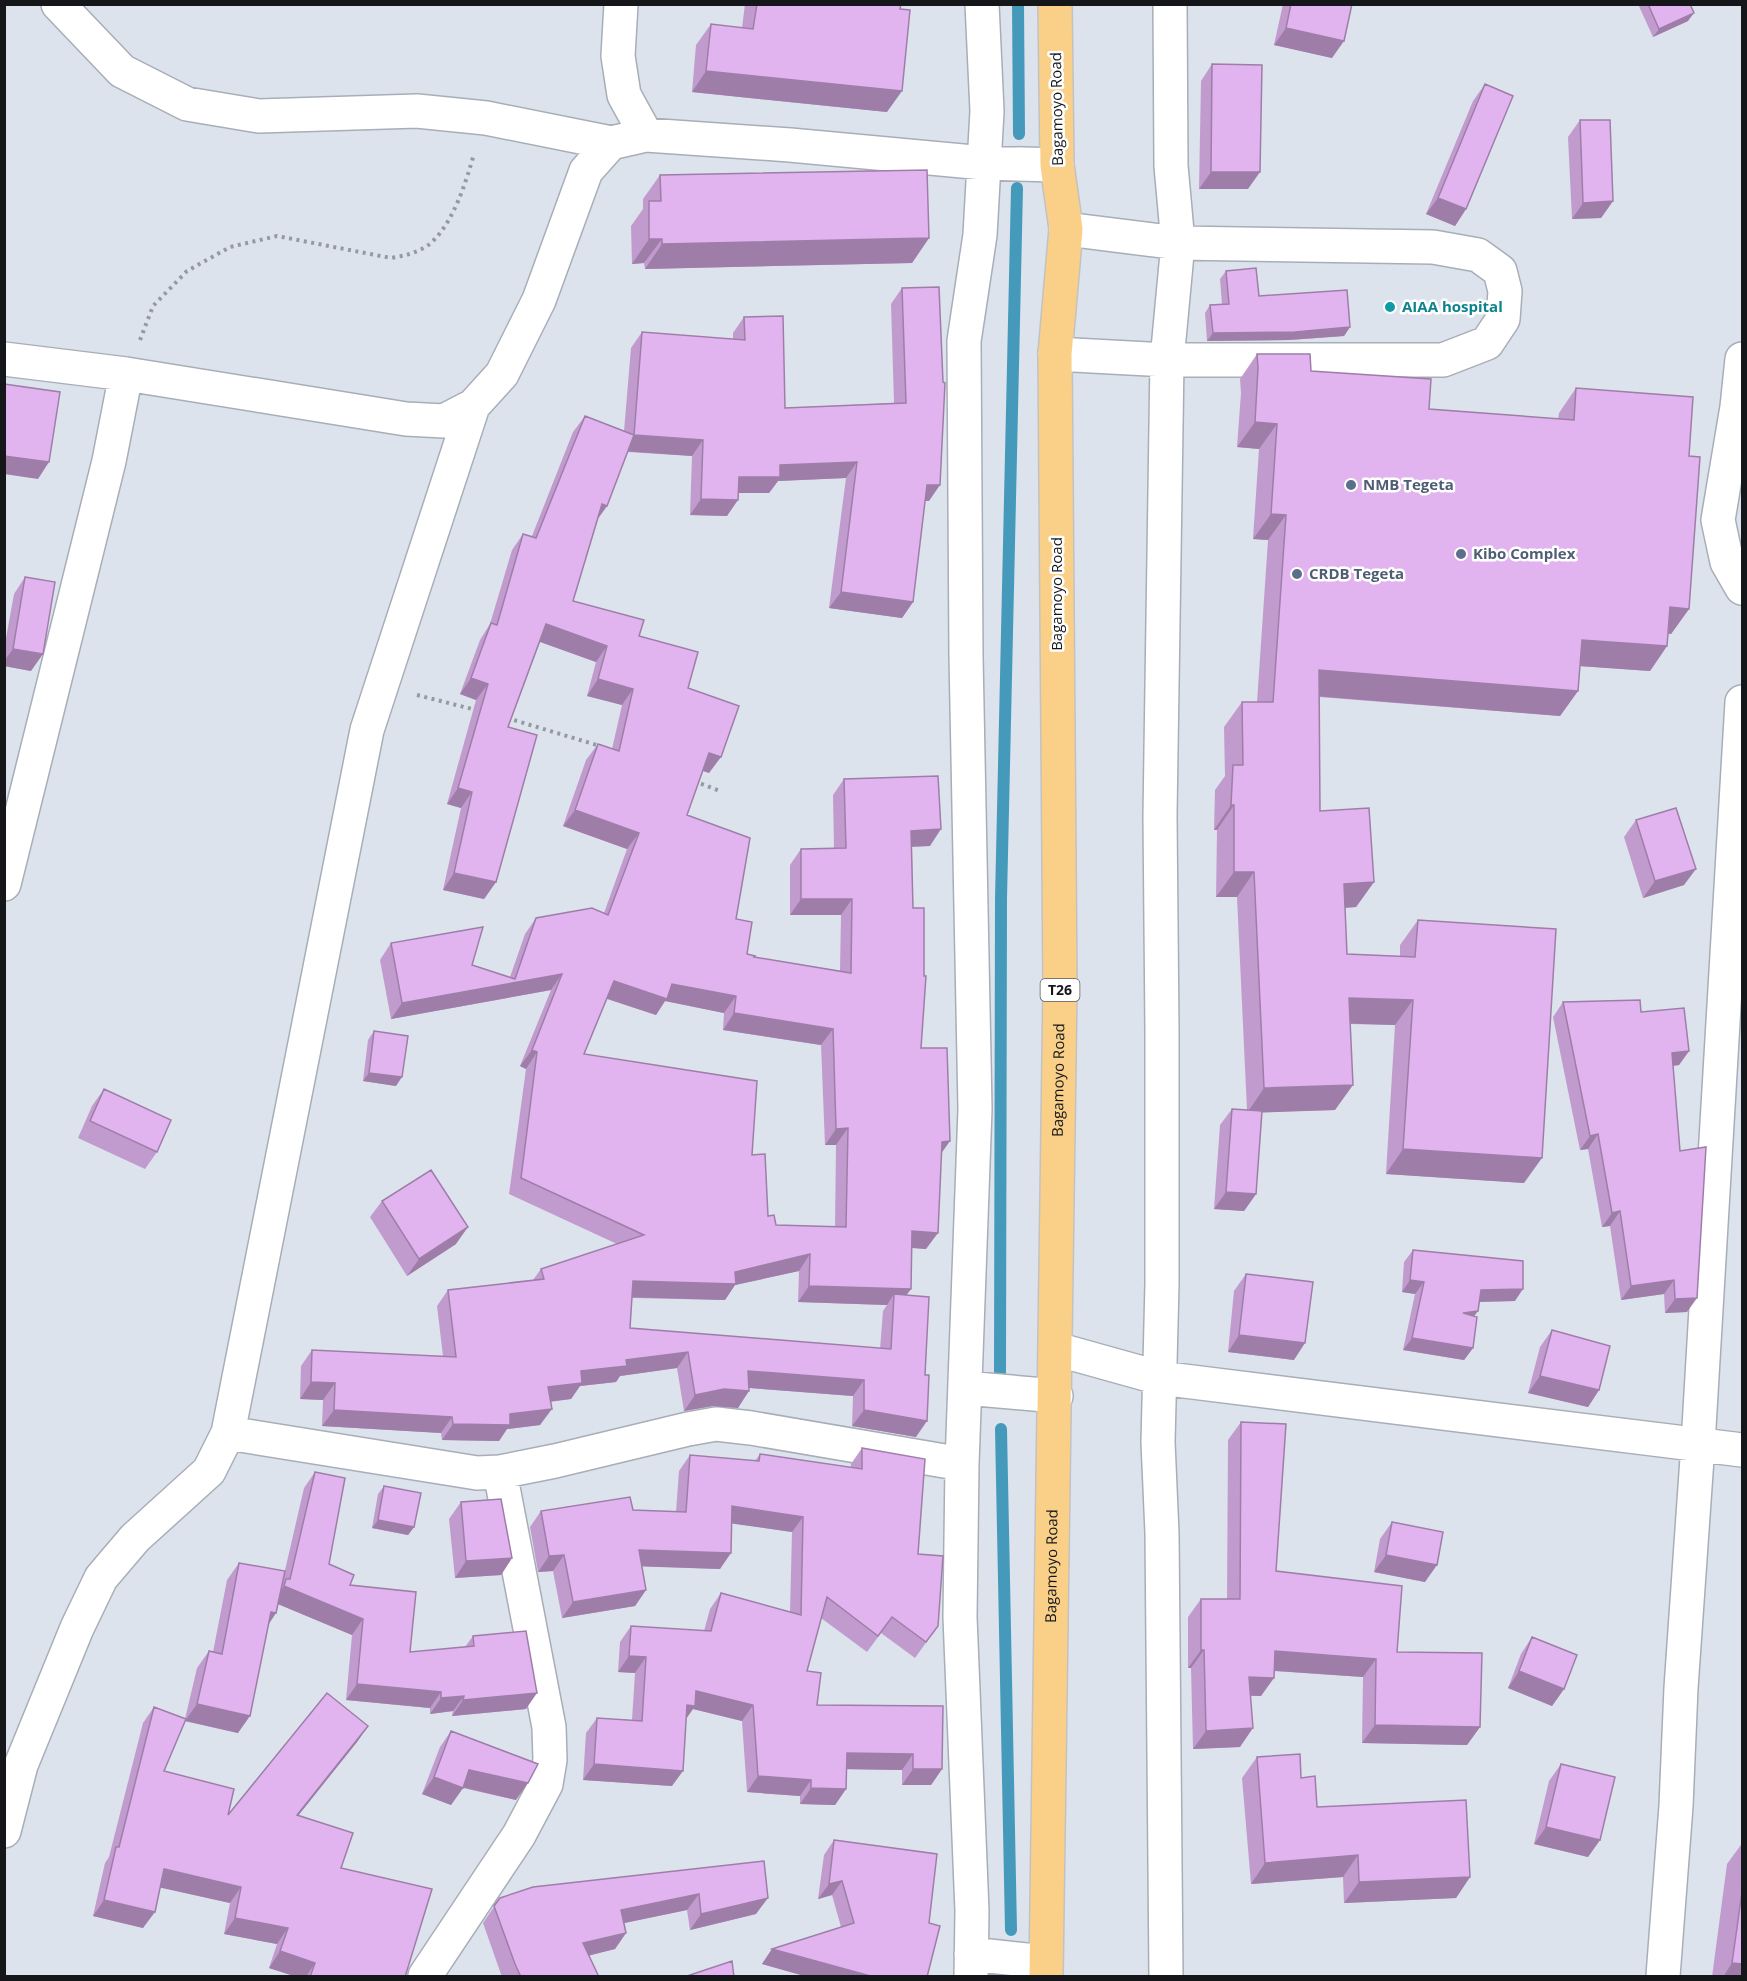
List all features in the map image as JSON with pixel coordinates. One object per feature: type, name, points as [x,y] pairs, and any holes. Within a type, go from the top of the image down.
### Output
[{"type":"highway","name":"Bagamoyo Road","points":[[1046,1969],[1056,1396],[1060,975],[1055,354],[1066,229],[1057,165],[1055,4]]},
{"type":"street","points":[[58,4],[122,71],[187,104],[259,116],[417,111],[486,118],[611,143],[646,135],[790,145],[984,163],[1057,165]]},
{"type":"street","points":[[621,4],[618,56],[624,95],[646,135]]},
{"type":"street","points":[[982,4],[987,111],[980,236],[964,341],[966,668],[975,1109],[964,1388],[960,1617],[972,1911],[971,1965],[996,1958],[1046,1969]]},
{"type":"street","points":[[1166,1977],[1162,1533],[1158,1442],[1162,1066],[1160,816],[1167,360],[1178,243],[1171,166],[1170,4]]},
{"type":"street","points":[[4,358],[406,419],[444,421],[473,406],[502,374],[539,300],[586,171],[611,143]]},
{"type":"street","points":[[1055,354],[1167,360],[1443,360],[1487,343],[1503,320],[1505,291],[1500,271],[1478,255],[1434,248],[1178,243],[1066,229]]},
{"type":"street","points":[[1743,359],[1718,520],[1727,562],[1743,588]]},
{"type":"street","points":[[4,884],[109,461],[126,375]]},
{"type":"street","points":[[4,1831],[21,1765],[77,1628],[101,1578],[135,1538],[209,1472],[228,1433],[366,730],[473,406]]},
{"type":"street","points":[[1663,1977],[1676,1806],[1681,1688],[1743,702]]},
{"type":"street","points":[[1056,1349],[1160,1378],[1743,1450]]},
{"type":"street","points":[[964,1388],[1056,1396]]},
{"type":"street","points":[[228,1433],[477,1473],[500,1472],[555,1461],[716,1424],[962,1464]]},
{"type":"street","points":[[425,1977],[519,1835],[546,1784],[550,1760],[549,1727],[500,1472]]},
{"type":"path","points":[[126,375],[153,306],[187,271],[230,247],[277,236],[391,258],[410,255],[427,246],[440,233],[465,184],[486,118]]},
{"type":"path","points":[[381,686],[486,713]]},
{"type":"path","points":[[497,716],[602,747]]},
{"type":"path","points":[[688,779],[720,791]]},
{"type":"building","points":[[757,4],[901,4],[900,9],[910,10],[902,91],[706,71],[711,24],[753,29]]},
{"type":"building","points":[[1291,4],[1352,4],[1344,41],[1286,28]]},
{"type":"building","points":[[1648,4],[1690,4],[1694,13],[1659,29]]},
{"type":"building","points":[[1212,64],[1262,65],[1260,172],[1211,172]]},
{"type":"building","points":[[1485,84],[1513,96],[1466,209],[1438,198]]},
{"type":"building","points":[[1580,120],[1610,120],[1613,201],[1583,203]]},
{"type":"building","points":[[927,170],[929,238],[662,244],[662,239],[649,239],[649,201],[661,201],[660,175]]},
{"type":"building","points":[[1256,268],[1259,296],[1347,290],[1350,327],[1295,332],[1213,333],[1210,305],[1229,304],[1226,271]]},
{"type":"building","points":[[939,287],[943,382],[945,383],[940,485],[927,485],[913,602],[841,592],[857,462],[780,465],[780,477],[739,477],[738,500],[701,499],[703,440],[634,435],[642,332],[745,340],[744,317],[783,316],[785,408],[906,403],[902,288]]},
{"type":"building","points":[[1257,354],[1310,354],[1311,371],[1431,379],[1429,409],[1574,420],[1576,388],[1693,397],[1689,456],[1700,457],[1689,609],[1670,607],[1667,646],[1582,640],[1578,691],[1319,670],[1320,811],[1369,808],[1374,882],[1344,884],[1347,954],[1415,957],[1418,920],[1556,929],[1542,1158],[1403,1149],[1413,1000],[1349,998],[1353,1085],[1264,1088],[1254,872],[1234,872],[1234,805],[1231,805],[1233,765],[1243,765],[1242,702],[1273,702],[1286,515],[1271,514],[1277,424],[1255,422]]},
{"type":"building","points":[[4,384],[60,392],[49,462],[4,456]]},
{"type":"building","points":[[585,416],[634,435],[607,506],[602,504],[573,601],[644,620],[639,636],[698,652],[688,688],[739,706],[721,757],[709,753],[687,815],[750,838],[736,919],[752,922],[747,954],[851,973],[852,899],[801,899],[801,849],[846,848],[844,779],[938,776],[941,829],[911,831],[913,908],[924,908],[924,976],[926,976],[921,1048],[947,1048],[950,1141],[942,1142],[938,1233],[912,1231],[911,1289],[809,1286],[810,1254],[735,1272],[736,1284],[633,1281],[630,1328],[891,1349],[894,1294],[929,1297],[925,1375],[929,1375],[927,1421],[864,1410],[864,1380],[748,1371],[749,1391],[724,1389],[695,1395],[688,1352],[626,1360],[627,1366],[581,1371],[582,1383],[548,1387],[552,1409],[510,1414],[510,1425],[453,1424],[452,1417],[334,1410],[335,1383],[311,1382],[312,1350],[456,1357],[448,1290],[544,1279],[541,1269],[644,1235],[521,1178],[537,1052],[532,1050],[562,974],[402,1003],[391,943],[483,927],[472,965],[515,979],[536,918],[592,908],[608,915],[639,833],[575,810],[598,744],[619,751],[633,689],[598,679],[607,646],[546,624],[508,727],[537,735],[496,882],[454,873],[472,792],[458,788],[488,684],[471,678],[491,623],[497,625],[523,534],[536,538]],"holes":[[[614,981],[667,999],[672,984],[736,996],[734,1013],[833,1029],[836,1129],[848,1128],[846,1227],[776,1225],[774,1215],[768,1216],[765,1154],[752,1155],[757,1081],[584,1054]]]},
{"type":"building","points":[[25,577],[55,582],[43,654],[13,649]]},
{"type":"building","points":[[1676,808],[1696,869],[1655,881],[1636,820]]},
{"type":"building","points":[[1640,1000],[1641,1012],[1684,1008],[1689,1051],[1672,1053],[1680,1151],[1706,1147],[1697,1298],[1675,1299],[1674,1280],[1631,1286],[1620,1211],[1612,1213],[1598,1134],[1590,1136],[1563,1002]]},
{"type":"building","points":[[374,1031],[408,1036],[402,1077],[369,1073]]},
{"type":"building","points":[[104,1089],[171,1120],[157,1152],[90,1121]]},
{"type":"building","points":[[1232,1109],[1262,1111],[1256,1194],[1226,1192]]},
{"type":"building","points":[[431,1170],[468,1227],[419,1259],[382,1201]]},
{"type":"building","points":[[1413,1250],[1523,1261],[1523,1289],[1481,1290],[1478,1311],[1463,1313],[1477,1317],[1473,1348],[1412,1338],[1424,1282],[1410,1280]]},
{"type":"building","points":[[1246,1274],[1313,1282],[1305,1343],[1239,1335]]},
{"type":"building","points":[[1552,1330],[1610,1346],[1599,1390],[1540,1376]]},
{"type":"building","points":[[1241,1422],[1286,1424],[1276,1571],[1402,1586],[1397,1652],[1482,1653],[1480,1727],[1375,1725],[1376,1659],[1275,1651],[1274,1678],[1249,1677],[1253,1728],[1206,1731],[1204,1650],[1201,1650],[1201,1599],[1240,1599]]},
{"type":"building","points":[[862,1448],[925,1459],[918,1554],[943,1556],[938,1626],[926,1642],[892,1617],[878,1636],[827,1597],[807,1671],[821,1673],[817,1705],[943,1706],[942,1769],[913,1769],[913,1754],[847,1753],[846,1789],[811,1788],[811,1780],[758,1776],[753,1705],[696,1691],[695,1706],[687,1705],[683,1771],[594,1764],[597,1718],[642,1721],[646,1657],[629,1656],[631,1626],[711,1631],[721,1593],[801,1615],[803,1517],[732,1506],[731,1553],[639,1550],[646,1590],[573,1602],[564,1555],[549,1556],[541,1511],[630,1497],[633,1510],[686,1512],[690,1455],[759,1461],[760,1454],[862,1469]]},
{"type":"building","points":[[315,1472],[345,1478],[329,1564],[354,1575],[350,1585],[416,1592],[410,1652],[474,1646],[473,1636],[526,1631],[537,1693],[463,1700],[464,1696],[441,1698],[441,1692],[357,1684],[363,1619],[284,1586],[286,1579],[290,1579]]},
{"type":"building","points":[[384,1486],[421,1493],[414,1527],[378,1520]]},
{"type":"building","points":[[501,1499],[512,1558],[466,1561],[461,1502]]},
{"type":"building","points":[[1392,1522],[1443,1532],[1437,1565],[1386,1555]]},
{"type":"building","points":[[239,1563],[285,1571],[276,1613],[271,1612],[250,1716],[197,1704],[209,1651],[222,1654]]},
{"type":"building","points":[[1532,1637],[1577,1655],[1564,1689],[1519,1671]]},
{"type":"building","points":[[327,1693],[368,1726],[297,1815],[353,1833],[341,1868],[432,1889],[405,1977],[310,1977],[315,1963],[280,1951],[288,1928],[235,1918],[241,1887],[164,1869],[155,1912],[104,1900],[154,1707],[186,1719],[164,1771],[234,1789],[228,1815]]},
{"type":"building","points":[[451,1731],[538,1764],[528,1783],[469,1770],[463,1788],[434,1777]]},
{"type":"building","points":[[1300,1754],[1301,1778],[1315,1776],[1317,1807],[1466,1800],[1470,1877],[1359,1882],[1358,1855],[1265,1863],[1257,1757]]},
{"type":"building","points":[[1561,1764],[1615,1777],[1600,1840],[1546,1827]]},
{"type":"building","points":[[834,1840],[937,1854],[929,1923],[940,1926],[927,1977],[874,1977],[772,1949],[854,1923],[842,1881],[829,1884]]},
{"type":"building","points":[[764,1861],[768,1898],[701,1914],[699,1894],[621,1910],[626,1933],[583,1943],[599,1977],[521,1977],[494,1906],[500,1898],[533,1887]]},
{"type":"building","points":[[1743,1885],[1743,1964],[1732,1963]]},
{"type":"building","points":[[732,1961],[734,1977],[684,1977]]},
{"type":"waterway","points":[[1018,4],[1019,134]]},
{"type":"waterway","points":[[1000,1372],[1001,899],[1017,188]]},
{"type":"waterway","points":[[1001,1429],[1011,1930]]},
{"type":"place","name":"AIAA hospital","points":[[1390,307]]},
{"type":"place","name":"NMB Tegeta","points":[[1351,485]]},
{"type":"place","name":"Kibo Complex","points":[[1461,554]]},
{"type":"place","name":"CRDB Tegeta","points":[[1297,574]]}]
